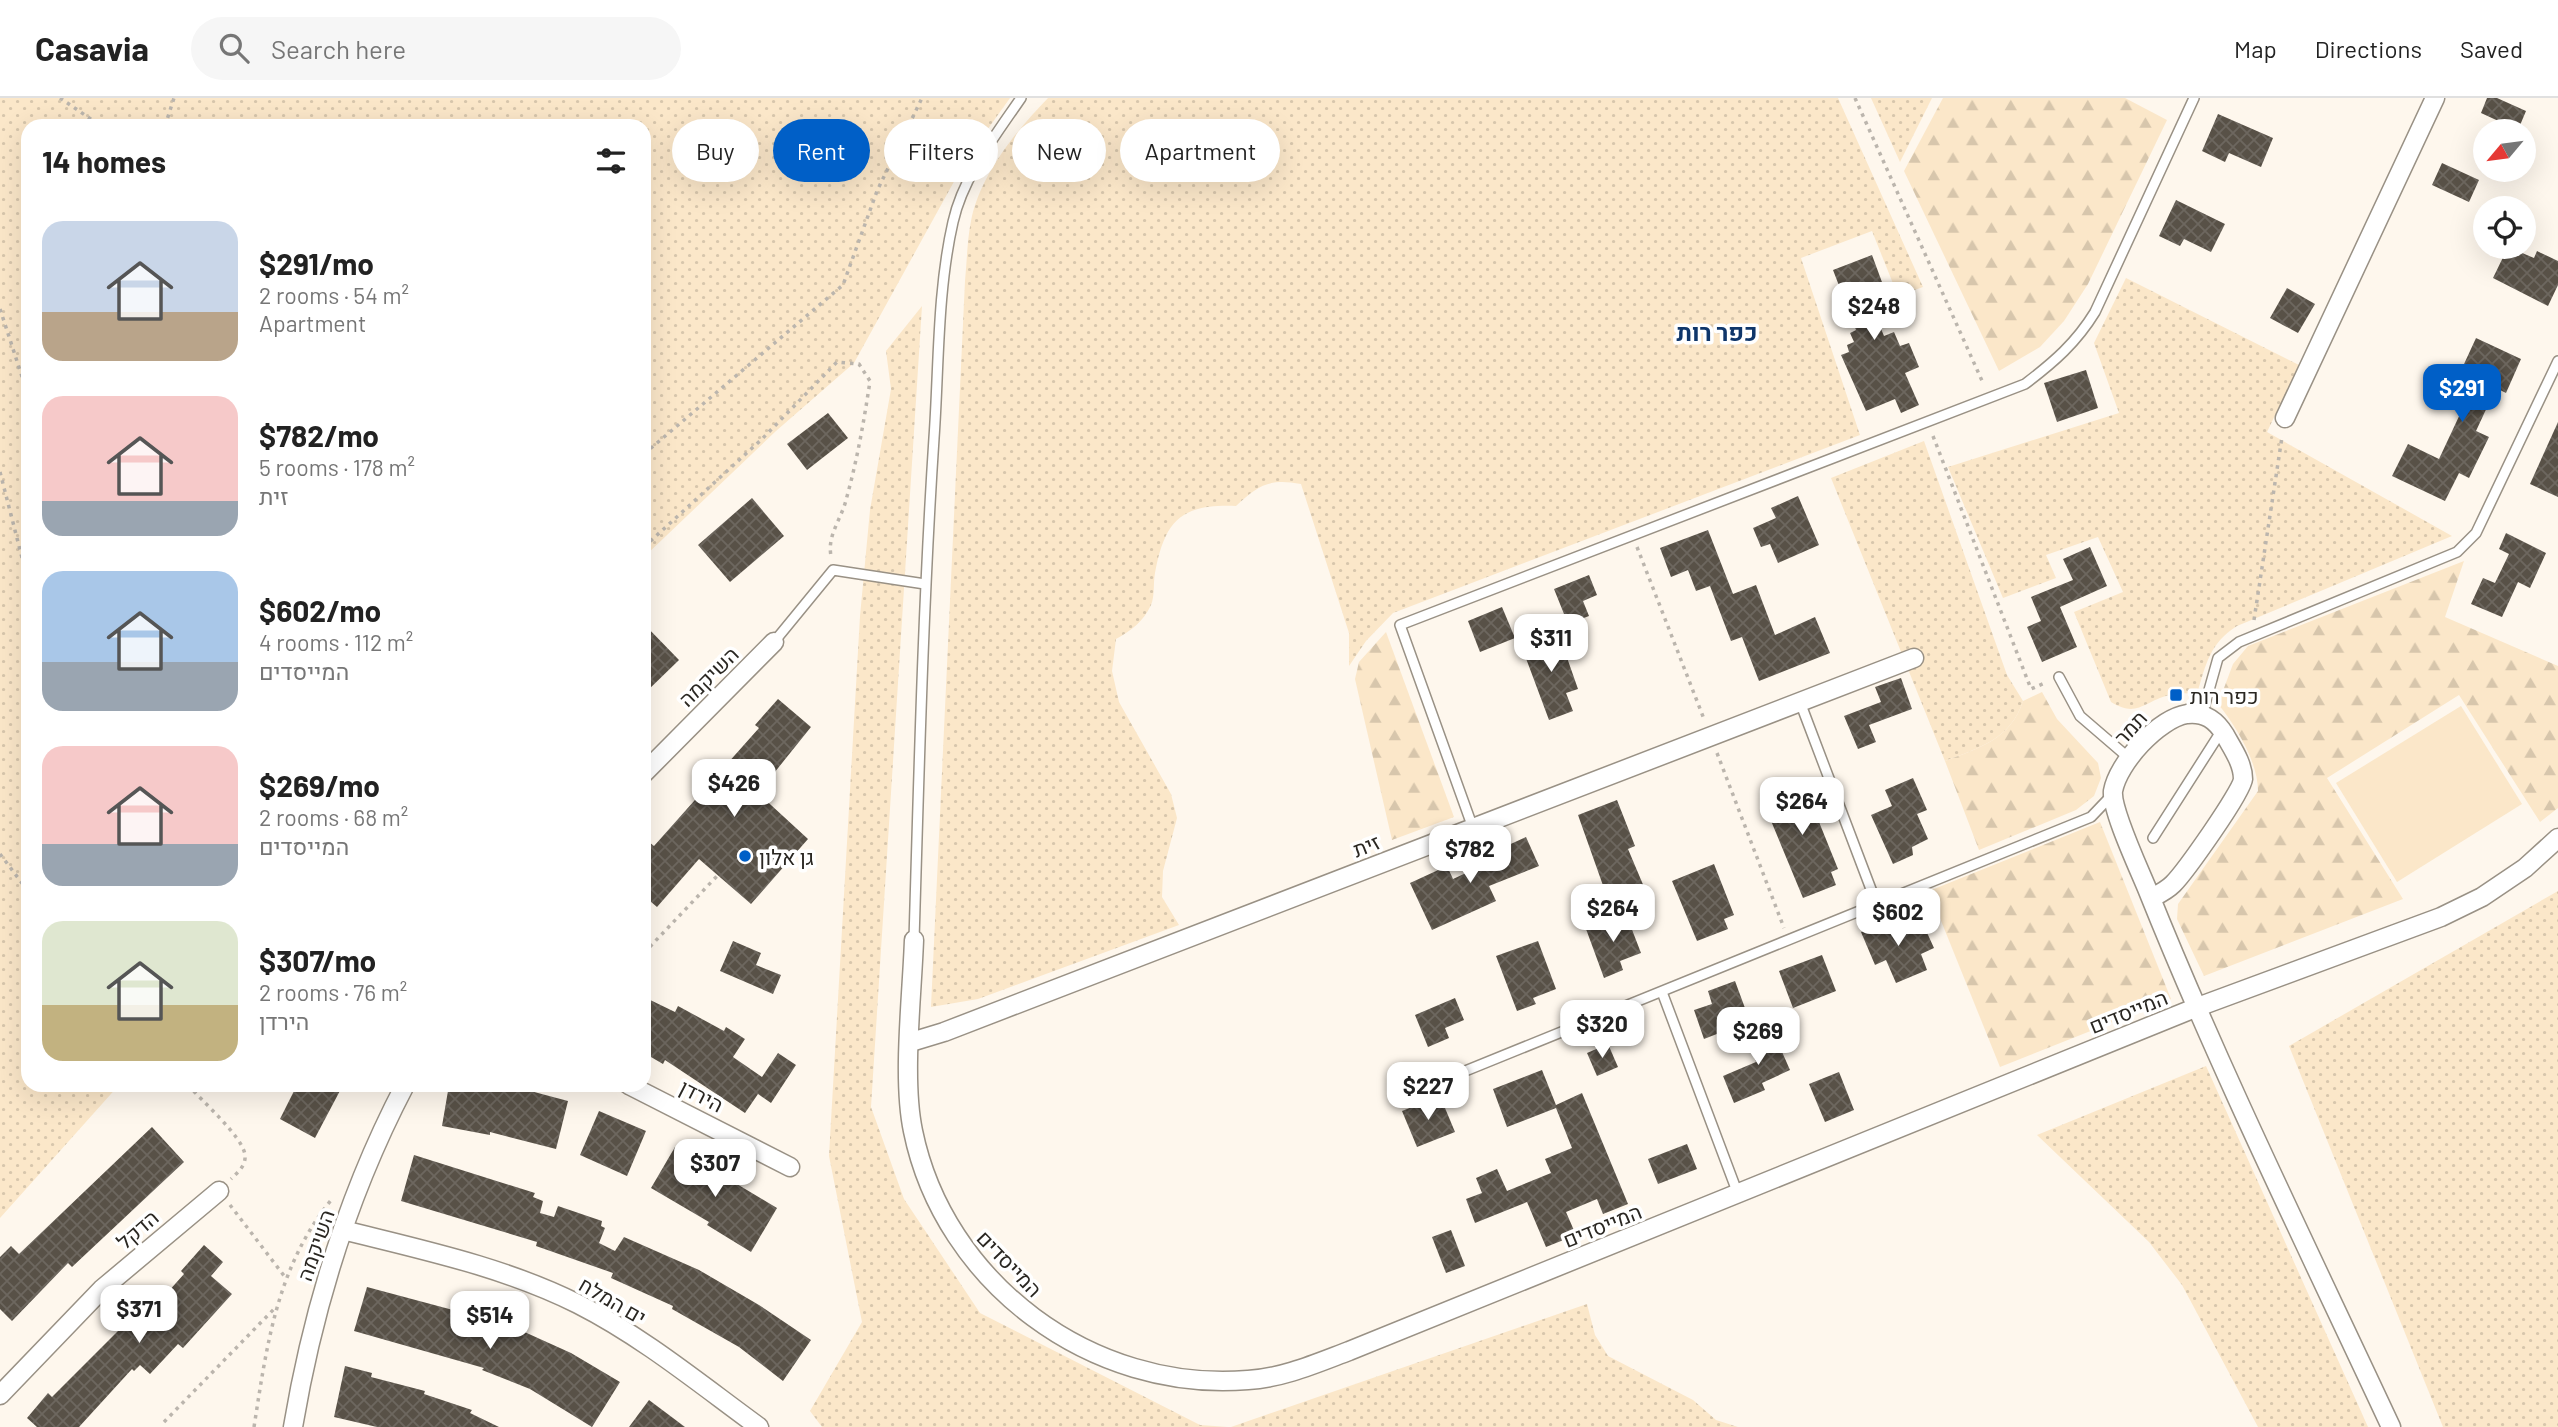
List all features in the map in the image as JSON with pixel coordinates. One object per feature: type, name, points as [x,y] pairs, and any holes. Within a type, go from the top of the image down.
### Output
[{"type":"street","points":[[2285,418],[2435,98]]},
{"type":"street","name":"השיקמה","points":[[651,766],[774,642]]},
{"type":"street","name":"זית","points":[[911,1042],[955,1028],[1914,658]]},
{"type":"street","name":"תמר","points":[[2113,794],[2118,778],[2150,732],[2164,722],[2187,714],[2202,715]]},
{"type":"street","points":[[2151,898],[2175,882],[2241,788],[2240,763],[2217,721],[2202,715]]},
{"type":"street","points":[[2113,794],[2120,822],[2195,1009],[2391,1427]]},
{"type":"street","name":"המייסדים","points":[[914,940],[909,1098],[912,1129],[934,1197],[950,1231],[981,1271],[1012,1303],[1042,1326],[1114,1360],[1162,1376],[1206,1381],[1250,1380],[1302,1369],[2195,1009],[2441,917],[2483,897],[2525,868],[2558,838]]},
{"type":"street","name":"השיקמה","points":[[293,1427],[316,1319],[343,1230],[373,1149],[402,1092]]},
{"type":"street","name":"הירדן","points":[[643,1092],[790,1167]]},
{"type":"street","name":"הדקל","points":[[0,1395],[102,1289],[219,1191]]},
{"type":"street","name":"ים המלח","points":[[343,1230],[506,1275],[578,1304],[625,1331],[759,1427]]},
{"type":"lane","points":[[914,940],[925,584],[943,296],[953,223],[960,199],[976,168],[1021,98]]},
{"type":"lane","points":[[1473,828],[1400,625],[2025,384],[2056,360],[2079,337],[2095,312],[2194,98]]},
{"type":"lane","points":[[2202,715],[2218,658],[2239,642],[2457,552],[2476,533],[2558,361]]},
{"type":"lane","points":[[774,642],[833,570],[925,584]]},
{"type":"lane","points":[[2059,677],[2080,716],[2130,760]]},
{"type":"lane","points":[[1800,702],[1877,905]]},
{"type":"lane","points":[[2153,838],[2222,730]]},
{"type":"lane","points":[[1416,1091],[2091,817],[2113,794]]},
{"type":"lane","points":[[1662,992],[1738,1194]]},
{"type":"path","points":[[60,98],[91,119]]},
{"type":"path","points":[[167,119],[174,98]]},
{"type":"path","points":[[651,448],[843,285],[877,191],[922,98]]},
{"type":"path","points":[[1855,98],[1991,399]]},
{"type":"path","points":[[0,309],[21,374]]},
{"type":"path","points":[[651,541],[762,439],[837,362],[859,364],[870,381],[863,429],[846,503],[828,544],[833,570]]},
{"type":"path","points":[[2252,637],[2285,418]]},
{"type":"path","points":[[1928,423],[2031,689],[2059,677]]},
{"type":"path","points":[[0,472],[21,554]]},
{"type":"path","points":[[0,854],[21,882]]},
{"type":"path","points":[[651,946],[718,876]]},
{"type":"path","points":[[194,1092],[237,1139],[245,1154],[244,1165],[219,1191],[285,1277]]},
{"type":"path","points":[[254,1427],[265,1354],[285,1277],[315,1220],[340,1189]]},
{"type":"path","points":[[164,1422],[277,1306]]},
{"type":"green space","points":[[0,98],[1010,98],[995,119],[884,119],[884,182],[954,182],[854,363],[776,431],[651,550],[651,119],[21,119],[21,1092],[113,1092],[0,1218]]},
{"type":"green space","points":[[1048,98],[1838,98],[1923,287],[1898,296],[1872,231],[1801,258],[1860,435],[1393,613],[1366,641],[1349,666],[1349,633],[1301,484],[1281,482],[1265,485],[1236,506],[1202,508],[1179,518],[1164,539],[1155,573],[1151,605],[1136,625],[1116,639],[1112,671],[1119,702],[1171,794],[1177,818],[1163,871],[1162,897],[1179,925],[978,999],[931,1007],[965,281],[971,221],[985,182],[998,182],[998,160],[1012,139],[1012,182],[1106,182],[1106,119],[1029,119]]},
{"type":"green space","points":[[1871,98],[1932,98],[1900,162]]},
{"type":"green space","points":[[1943,98],[2125,98],[2167,120],[2088,284],[2064,321],[2040,347],[1999,371],[1904,171]]},
{"type":"green space","points":[[2126,278],[2299,365],[2267,432],[2452,536],[2237,626],[2215,647],[2206,664],[2197,694],[2172,694],[2134,709],[2120,707],[2111,702],[2074,612],[2123,592],[2098,537],[2046,555],[2056,578],[2003,598],[1948,467],[2119,413],[2094,343]]},
{"type":"green space","points":[[922,306],[871,1107],[904,1199],[980,1313],[1200,1425],[1228,1427],[822,1427],[810,1411],[862,1322],[829,1156],[860,616],[870,510],[891,389],[886,351]]},
{"type":"green space","points":[[1924,441],[2007,675],[2023,701],[2011,725],[2002,733],[1981,746],[1945,761],[1831,478]]},
{"type":"green space","points":[[2464,561],[2445,617],[2558,666],[2558,808],[2540,822],[2459,695],[2327,778],[2403,899],[2204,976],[2177,919],[2178,904],[2258,791],[2254,768],[2245,745],[2218,704],[2233,664],[2248,646]]},
{"type":"green space","points":[[1386,632],[1454,817],[1392,840],[1355,679],[1359,662]]},
{"type":"green space","points":[[2042,692],[2057,719],[2098,763],[2101,778],[2094,796],[2076,810],[1979,850],[1945,761],[1981,746],[2002,733],[2011,725],[2023,701]]},
{"type":"green space","points":[[2461,706],[2522,804],[2397,882],[2336,783]]},
{"type":"green space","points":[[2100,822],[2171,999],[2000,1067],[1929,891]]},
{"type":"green space","points":[[2558,891],[2558,1427],[2443,1427],[2289,1046]]},
{"type":"green space","points":[[2206,1066],[2368,1427],[2258,1427],[2182,1285],[2149,1242],[2037,1135]]},
{"type":"green space","points":[[1587,1304],[1595,1335],[1608,1356],[1693,1400],[1716,1420],[1738,1427],[1231,1427]]},
{"type":"building","points":[[2487,98],[2497,98],[2526,111],[2523,119],[2494,119],[2481,113]]},
{"type":"building","points":[[2218,114],[2273,138],[2261,167],[2229,153],[2225,162],[2202,151]]},
{"type":"building","points":[[2442,163],[2473,177],[2473,182],[2478,182],[2469,202],[2432,185]]},
{"type":"building","points":[[2176,200],[2225,224],[2211,252],[2184,239],[2180,246],[2159,236]]},
{"type":"building","points":[[2537,251],[2558,261],[2558,285],[2548,306],[2493,278],[2502,259],[2536,259]]},
{"type":"building","points":[[1872,255],[1886,293],[1869,300],[1884,336],[1894,332],[1900,346],[1909,343],[1919,367],[1905,373],[1919,405],[1901,413],[1895,399],[1866,411],[1841,355],[1849,352],[1847,345],[1854,342],[1850,333],[1856,330],[1833,270]]},
{"type":"building","points":[[2287,288],[2315,304],[2298,333],[2270,318]]},
{"type":"building","points":[[2476,338],[2521,359],[2506,393],[2496,388],[2476,431],[2489,437],[2469,478],[2459,473],[2445,501],[2392,476],[2408,444],[2439,459],[2469,395],[2453,388]]},
{"type":"building","points":[[2086,370],[2098,408],[2057,422],[2044,383]]},
{"type":"building","points":[[828,413],[848,438],[807,470],[787,444]]},
{"type":"building","points":[[2558,422],[2558,497],[2530,484]]},
{"type":"building","points":[[1798,496],[1819,545],[1778,563],[1770,544],[1761,547],[1753,528],[1776,518],[1771,508]]},
{"type":"building","points":[[752,498],[784,536],[730,582],[698,545]]},
{"type":"building","points":[[1708,530],[1733,594],[1756,585],[1775,635],[1815,617],[1830,653],[1759,681],[1742,637],[1731,641],[1710,586],[1696,591],[1688,570],[1671,577],[1660,548]]},
{"type":"building","points":[[2506,533],[2546,553],[2530,588],[2518,582],[2502,617],[2471,604],[2483,578],[2495,583],[2509,554],[2499,549]]},
{"type":"building","points":[[2090,547],[2107,586],[2060,607],[2077,647],[2042,662],[2027,627],[2041,621],[2031,597],[2073,580],[2063,559]]},
{"type":"building","points":[[1589,575],[1597,595],[1583,601],[1589,616],[1568,624],[1554,589]]},
{"type":"building","points":[[1502,607],[1515,638],[1480,652],[1468,621]]},
{"type":"building","points":[[651,631],[679,660],[651,687]]},
{"type":"building","points":[[1558,632],[1578,689],[1566,693],[1573,711],[1549,720],[1521,645]]},
{"type":"building","points":[[1901,678],[1912,709],[1869,725],[1876,742],[1858,749],[1844,716],[1881,702],[1875,687]]},
{"type":"building","points":[[778,699],[811,727],[758,793],[808,839],[751,904],[699,859],[657,907],[651,902],[651,844],[654,846],[759,728],[755,725]]},
{"type":"building","points":[[1913,778],[1927,810],[1917,814],[1928,839],[1912,847],[1913,855],[1893,864],[1871,815],[1892,806],[1885,790]]},
{"type":"building","points":[[1810,779],[1822,809],[1815,812],[1838,869],[1831,872],[1836,885],[1803,898],[1762,799]]},
{"type":"building","points":[[1617,800],[1635,846],[1628,849],[1647,894],[1611,908],[1578,815]]},
{"type":"building","points":[[1526,837],[1539,866],[1489,886],[1496,901],[1432,930],[1410,883],[1447,866],[1453,879],[1505,855],[1502,848]]},
{"type":"building","points":[[1714,864],[1734,915],[1724,919],[1728,929],[1697,941],[1672,881]]},
{"type":"building","points":[[1626,914],[1641,953],[1620,961],[1623,970],[1604,978],[1586,929]]},
{"type":"building","points":[[1900,915],[1908,933],[1924,926],[1934,948],[1921,954],[1927,970],[1896,983],[1886,960],[1875,965],[1861,932]]},
{"type":"building","points":[[733,941],[761,953],[756,965],[781,975],[773,994],[720,971]]},
{"type":"building","points":[[1538,941],[1556,989],[1533,998],[1536,1004],[1517,1011],[1496,956]]},
{"type":"building","points":[[1822,955],[1836,991],[1793,1008],[1779,971]]},
{"type":"building","points":[[1735,981],[1752,1027],[1729,1036],[1727,1030],[1704,1039],[1694,1010],[1712,1004],[1708,991]]},
{"type":"building","points":[[1455,998],[1464,1020],[1445,1028],[1449,1038],[1428,1047],[1415,1015]]},
{"type":"building","points":[[651,1000],[675,1012],[678,1006],[724,1031],[726,1027],[745,1039],[733,1057],[762,1077],[778,1053],[796,1065],[771,1103],[758,1094],[745,1113],[665,1060],[663,1064],[651,1057]]},
{"type":"building","points":[[1771,1027],[1790,1070],[1762,1083],[1765,1090],[1734,1103],[1723,1076],[1756,1062],[1746,1038]]},
{"type":"building","points":[[1608,1044],[1618,1067],[1597,1076],[1587,1053]]},
{"type":"building","points":[[1542,1070],[1556,1105],[1582,1093],[1628,1204],[1603,1214],[1597,1199],[1566,1212],[1576,1235],[1546,1247],[1527,1202],[1475,1223],[1466,1199],[1482,1193],[1476,1178],[1497,1169],[1507,1191],[1551,1173],[1545,1159],[1572,1148],[1556,1108],[1507,1127],[1493,1089]]},
{"type":"building","points":[[1839,1072],[1854,1110],[1825,1122],[1809,1084]]},
{"type":"building","points":[[294,1092],[339,1092],[315,1138],[280,1119]]},
{"type":"building","points":[[448,1092],[534,1092],[568,1101],[556,1149],[490,1132],[490,1135],[442,1126]]},
{"type":"building","points":[[1440,1096],[1455,1132],[1417,1147],[1402,1111]]},
{"type":"building","points":[[599,1111],[646,1131],[627,1176],[580,1155]]},
{"type":"building","points":[[152,1127],[184,1162],[72,1267],[68,1263],[12,1321],[0,1309],[0,1257],[11,1246],[19,1254]]},
{"type":"building","points":[[1687,1144],[1697,1169],[1658,1184],[1648,1159]]},
{"type":"building","points":[[675,1147],[777,1208],[751,1252],[707,1225],[709,1222],[651,1188]]},
{"type":"building","points":[[414,1155],[535,1193],[533,1197],[543,1201],[540,1213],[554,1217],[558,1206],[602,1221],[601,1226],[605,1228],[599,1243],[615,1251],[624,1237],[699,1270],[759,1305],[811,1340],[783,1381],[739,1347],[672,1309],[673,1306],[611,1278],[613,1273],[536,1246],[537,1242],[401,1201]]},
{"type":"building","points":[[1451,1230],[1465,1266],[1446,1273],[1432,1237]]},
{"type":"building","points":[[204,1245],[223,1262],[211,1276],[232,1294],[183,1348],[178,1344],[150,1374],[140,1365],[134,1371],[132,1369],[79,1427],[37,1427],[27,1418],[48,1393],[52,1397],[125,1324],[133,1331],[184,1274],[181,1271]]},
{"type":"building","points":[[367,1287],[509,1325],[571,1353],[620,1382],[592,1427],[530,1389],[482,1370],[484,1368],[354,1331]]},
{"type":"building","points":[[345,1366],[372,1373],[371,1377],[425,1391],[424,1394],[472,1410],[470,1413],[499,1427],[377,1427],[334,1417]]},
{"type":"building","points":[[649,1400],[685,1427],[629,1427]]},
{"type":"place","name":"כפר רות","points":[[2176,695]]},
{"type":"place","name":"גן אלון","points":[[745,856]]},
{"type":"district","name":"כפר רות","points":[[1717,331]]}]
